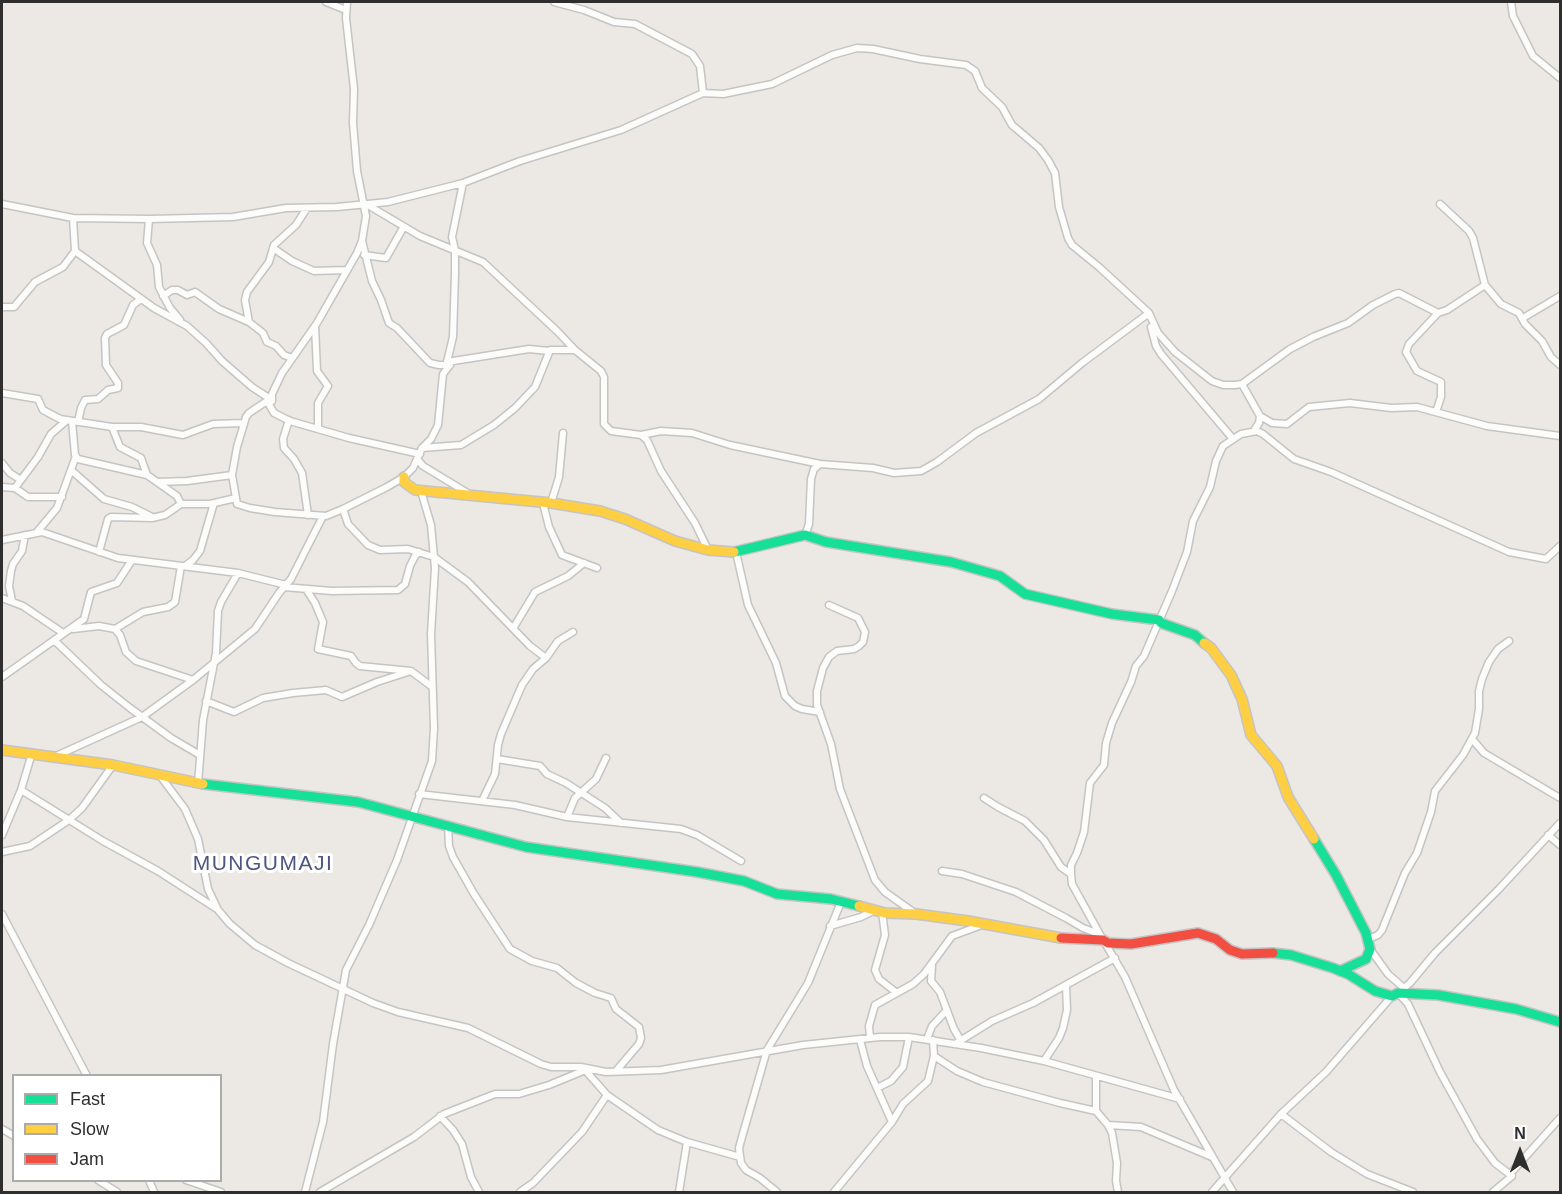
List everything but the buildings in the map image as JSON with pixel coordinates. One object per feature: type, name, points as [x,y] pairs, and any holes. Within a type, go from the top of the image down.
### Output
[{"type":"street","points":[[326,2],[346,10]]},
{"type":"street","points":[[347,2],[354,89],[353,123],[357,171],[366,216],[362,241],[372,281],[388,323],[396,328],[430,363],[439,365],[529,350],[575,350]]},
{"type":"street","points":[[554,2],[584,10],[614,22],[635,24],[692,54],[700,66],[703,93]]},
{"type":"street","points":[[1511,2],[1514,16],[1533,56],[1560,78]]},
{"type":"street","points":[[2,204],[73,218],[149,219],[233,217],[286,208],[337,207],[388,202],[463,183],[529,158],[621,130],[703,93],[723,94],[772,84],[832,55],[857,48],[873,49],[920,59],[966,65],[975,71],[982,88],[1002,107],[1012,126],[1040,147],[1048,160],[1055,173],[1059,207],[1072,245],[1149,314],[1165,343],[1206,377],[1222,385],[1242,384],[1290,349],[1348,323],[1373,305],[1395,294],[1399,293],[1438,314]]},
{"type":"street","points":[[362,241],[315,326],[292,358],[270,401],[249,413],[244,423],[232,475],[237,504],[250,508],[323,516],[343,509],[404,477],[413,468],[438,425],[443,374],[451,350],[454,326],[455,250],[452,237],[463,183]]},
{"type":"street","points":[[365,203],[404,228],[483,262],[603,374],[603,420],[611,431],[641,435],[661,431],[692,433],[730,445],[820,464],[873,468],[894,473],[921,471],[976,433],[1039,399],[1082,363],[1149,314]]},
{"type":"street","points":[[1440,204],[1469,231],[1473,238],[1485,285],[1501,304],[1522,318],[1542,341],[1551,357],[1560,365]]},
{"type":"street","points":[[249,322],[245,297],[269,262],[273,248],[296,225],[307,208]]},
{"type":"street","points":[[2,307],[14,307],[35,282],[63,267],[75,251],[73,218]]},
{"type":"street","points":[[149,219],[147,243],[152,249],[157,265],[158,283],[163,296],[176,316],[222,361],[270,401],[274,413],[289,420],[349,438],[420,454],[461,445],[499,421],[535,387],[549,351]]},
{"type":"street","points":[[364,255],[386,258],[404,228]]},
{"type":"street","points":[[273,248],[314,272],[347,270]]},
{"type":"street","points":[[75,251],[141,299],[187,326]]},
{"type":"street","points":[[1436,412],[1442,397],[1441,382],[1417,372],[1406,352],[1409,344],[1438,314],[1485,285]]},
{"type":"street","points":[[163,296],[172,290],[178,290],[187,295],[194,291],[219,309],[249,322],[263,333],[266,341],[276,346],[284,355],[292,358]]},
{"type":"street","points":[[1522,318],[1560,296]]},
{"type":"street","points":[[15,488],[38,457],[51,434],[72,421],[85,400],[98,399],[108,390],[118,388],[118,382],[106,365],[105,339],[107,334],[124,325],[133,305],[141,299]]},
{"type":"street","points":[[1149,314],[1156,346],[1233,439]]},
{"type":"street","points":[[315,326],[317,371],[328,386],[318,403],[318,428]]},
{"type":"street","points":[[1242,384],[1260,416],[1272,423],[1287,424],[1315,405],[1350,403],[1391,408],[1417,407],[1487,426],[1560,436]]},
{"type":"street","points":[[2,393],[38,399],[43,410],[72,421],[112,427],[141,427],[183,435],[213,424],[244,423]]},
{"type":"street","points":[[1257,431],[1255,429],[1260,416]]},
{"type":"street","points":[[289,420],[283,439],[284,448],[302,473],[308,515]]},
{"type":"street","points":[[37,533],[55,513],[76,456],[72,421]]},
{"type":"street","points":[[112,427],[118,444],[143,460],[147,475]]},
{"type":"street","points":[[1233,1192],[1174,1090],[1125,977],[1072,885],[1071,874],[1071,865],[1084,832],[1090,783],[1102,769],[1112,723],[1136,666],[1144,656],[1187,552],[1193,521],[1210,487],[1216,460],[1223,446],[1241,434],[1257,431],[1273,440],[1294,459],[1331,472],[1509,552],[1546,559],[1560,546]]},
{"type":"street","points":[[563,433],[559,477],[547,503],[549,527],[562,555],[597,568]]},
{"type":"street","points":[[641,435],[647,440],[661,471],[695,523],[708,550]]},
{"type":"street","points":[[420,454],[423,466],[472,495]]},
{"type":"street","points":[[76,456],[78,459],[147,475],[177,496],[180,504]]},
{"type":"street","points":[[2,463],[10,473],[21,480]]},
{"type":"street","points":[[805,535],[809,524],[811,478],[814,469],[820,464]]},
{"type":"street","points":[[71,470],[104,500],[132,507],[152,518]]},
{"type":"street","points":[[157,482],[232,475]]},
{"type":"street","points":[[404,477],[404,482],[415,490],[547,503],[611,514],[675,542],[708,550],[736,552],[805,535],[826,542],[951,562],[999,576],[1025,594],[1112,614],[1159,620],[1161,623],[1201,638],[1225,666],[1242,699],[1251,735],[1277,766],[1288,797],[1359,916],[1369,944],[1398,993],[1408,1004],[1454,1099],[1477,1139],[1495,1162],[1512,1176]]},
{"type":"street","points":[[2,487],[15,488],[28,497],[62,497]]},
{"type":"street","points":[[305,1192],[328,1095],[333,1044],[346,970],[369,925],[397,860],[432,761],[434,746],[431,618],[435,580],[431,525],[421,491]]},
{"type":"street","points":[[99,552],[109,518],[116,516],[152,518],[165,515],[180,504],[214,503],[236,498]]},
{"type":"street","points":[[69,629],[99,626],[115,628],[143,612],[168,607],[175,602],[183,566],[193,560],[200,551],[214,503]]},
{"type":"street","points":[[343,509],[348,524],[363,541],[374,549],[385,551],[408,549],[434,557],[468,582],[530,646],[546,658]]},
{"type":"street","points":[[56,756],[142,717],[193,680],[255,629],[285,586],[323,516]]},
{"type":"street","points":[[2,540],[37,533],[52,535],[99,552],[132,560],[238,573],[285,586],[332,591],[398,590],[405,584],[410,566],[419,552]]},
{"type":"street","points":[[12,601],[9,586],[10,571],[22,551],[25,535]]},
{"type":"street","points":[[736,552],[748,605],[776,663],[785,696],[795,706],[820,712]]},
{"type":"street","points":[[2,677],[84,619],[91,592],[117,584],[132,560]]},
{"type":"street","points":[[513,627],[535,592],[562,579],[584,563]]},
{"type":"street","points":[[198,784],[219,606],[238,573]]},
{"type":"street","points":[[306,589],[323,622],[318,649],[351,656],[360,666],[411,670],[431,686]]},
{"type":"street","points":[[2,598],[40,616],[63,633]]},
{"type":"street","points":[[829,605],[858,618],[865,635],[861,644],[856,648],[837,651],[829,657],[817,692],[817,705],[837,765],[840,789],[875,880],[885,892],[916,914]]},
{"type":"street","points":[[115,628],[126,652],[136,661],[193,680]]},
{"type":"street","points":[[482,801],[495,774],[501,734],[527,676],[546,658],[558,641],[573,632]]},
{"type":"street","points":[[54,640],[101,685],[171,738],[200,755]]},
{"type":"street","points":[[1340,971],[1366,959],[1369,944],[1382,930],[1398,888],[1417,853],[1431,812],[1435,791],[1463,755],[1472,739],[1477,722],[1482,679],[1489,662],[1498,649],[1509,641]]},
{"type":"street","points":[[206,701],[234,712],[263,698],[293,693],[326,690],[342,697],[411,670]]},
{"type":"street","points":[[1472,739],[1484,753],[1560,798]]},
{"type":"street","points":[[2,750],[113,765],[198,784],[358,802],[526,847],[697,872],[744,881],[777,894],[815,897],[877,911],[968,921],[1059,938],[1102,939]]},
{"type":"street","points":[[2,835],[21,790],[32,753]]},
{"type":"street","points":[[567,817],[579,793],[596,779],[606,758]]},
{"type":"street","points":[[497,759],[535,764],[547,774],[566,783],[612,814],[621,824]]},
{"type":"street","points":[[2,852],[30,846],[69,820],[82,808],[113,765]]},
{"type":"street","points":[[161,776],[185,809],[198,839],[208,889],[218,910],[230,924],[255,945],[288,963],[398,1012],[468,1028],[549,1066],[587,1070],[661,1070],[767,1050],[870,1038],[909,1037],[958,1042],[1044,1061],[1180,1099]]},
{"type":"street","points":[[21,790],[158,871],[218,910]]},
{"type":"street","points":[[419,794],[544,810],[567,817],[688,831],[741,861]]},
{"type":"street","points":[[984,798],[1029,823],[1049,846],[1061,867],[1071,874]]},
{"type":"street","points":[[1212,1192],[1281,1114],[1326,1072],[1435,953],[1560,823]]},
{"type":"street","points":[[448,825],[449,846],[453,857],[510,949],[532,961],[559,970],[576,983],[613,999],[616,1009],[639,1027],[641,1038],[639,1044],[616,1071]]},
{"type":"street","points":[[1548,835],[1560,845]]},
{"type":"street","points":[[942,871],[962,874],[1016,892],[1108,943],[1131,944],[1198,933],[1216,939],[1236,952],[1291,955],[1340,971],[1375,992],[1438,995],[1516,1009],[1560,1022]]},
{"type":"street","points":[[776,1192],[746,1170],[740,1157],[741,1137],[767,1050],[808,982],[842,902]]},
{"type":"street","points":[[830,927],[877,911]]},
{"type":"street","points":[[877,911],[885,935],[874,970],[879,979],[897,993]]},
{"type":"street","points":[[2,914],[86,1074]]},
{"type":"street","points":[[870,1038],[869,1026],[875,1005],[913,984],[932,966],[952,936],[979,926]]},
{"type":"street","points":[[958,1042],[992,1021],[1066,986],[1114,958]]},
{"type":"street","points":[[932,966],[931,981],[940,992],[958,1042]]},
{"type":"street","points":[[1044,1061],[1063,1028],[1067,1010],[1066,986]]},
{"type":"street","points":[[834,1192],[892,1122],[903,1104],[928,1081],[934,1056],[930,1040],[932,1026],[947,1010]]},
{"type":"street","points":[[877,1088],[891,1081],[903,1067],[909,1037]]},
{"type":"street","points":[[860,1040],[867,1066],[892,1122]]},
{"type":"street","points":[[934,1056],[957,1071],[984,1082],[1096,1111],[1112,1133],[1118,1192]]},
{"type":"street","points":[[587,1070],[607,1095],[651,1126],[687,1142],[740,1157]]},
{"type":"street","points":[[320,1192],[414,1137],[440,1116],[495,1094],[528,1091],[587,1070]]},
{"type":"street","points":[[1096,1077],[1096,1111]]},
{"type":"street","points":[[520,1192],[533,1184],[582,1132],[607,1095]]},
{"type":"street","points":[[1281,1114],[1331,1152],[1367,1174],[1413,1192]]},
{"type":"street","points":[[440,1116],[462,1144],[471,1177],[479,1192]]},
{"type":"street","points":[[1493,1192],[1512,1176],[1510,1174],[1560,1118]]},
{"type":"street","points":[[1108,1125],[1141,1127],[1212,1157]]},
{"type":"street","points":[[679,1192],[687,1142]]},
{"type":"street","points":[[101,1182],[117,1192]]},
{"type":"street","points":[[192,1182],[221,1192]]},
{"type":"traffic: fast","points":[[734,552],[805,535],[826,542],[951,562],[1000,576],[1025,594],[1112,614],[1159,620],[1161,623],[1195,635],[1204,643]]},
{"type":"traffic: fast","points":[[203,784],[358,802],[526,847],[697,872],[744,881],[777,894],[831,899],[859,906]]},
{"type":"traffic: fast","points":[[1314,839],[1336,875],[1366,933],[1370,949],[1366,959],[1340,971]]},
{"type":"traffic: fast","points":[[1273,953],[1291,955],[1333,968],[1348,974],[1375,991],[1392,996],[1398,993],[1438,995],[1516,1009],[1560,1022]]},
{"type":"traffic: slow","points":[[404,477],[404,482],[415,490],[551,503],[600,511],[625,519],[675,541],[708,550],[734,552]]},
{"type":"traffic: slow","points":[[1204,643],[1211,648],[1231,675],[1242,699],[1251,735],[1277,766],[1288,797],[1314,839]]},
{"type":"traffic: slow","points":[[2,750],[113,765],[203,784]]},
{"type":"traffic: slow","points":[[859,906],[885,913],[916,914],[968,921],[1061,938]]},
{"type":"traffic: jam","points":[[1061,938],[1131,944],[1198,933],[1216,939],[1230,950],[1242,954],[1273,953]]},
{"type":"district","name":"MUNGUMAJI","points":[[263,864]]}]
